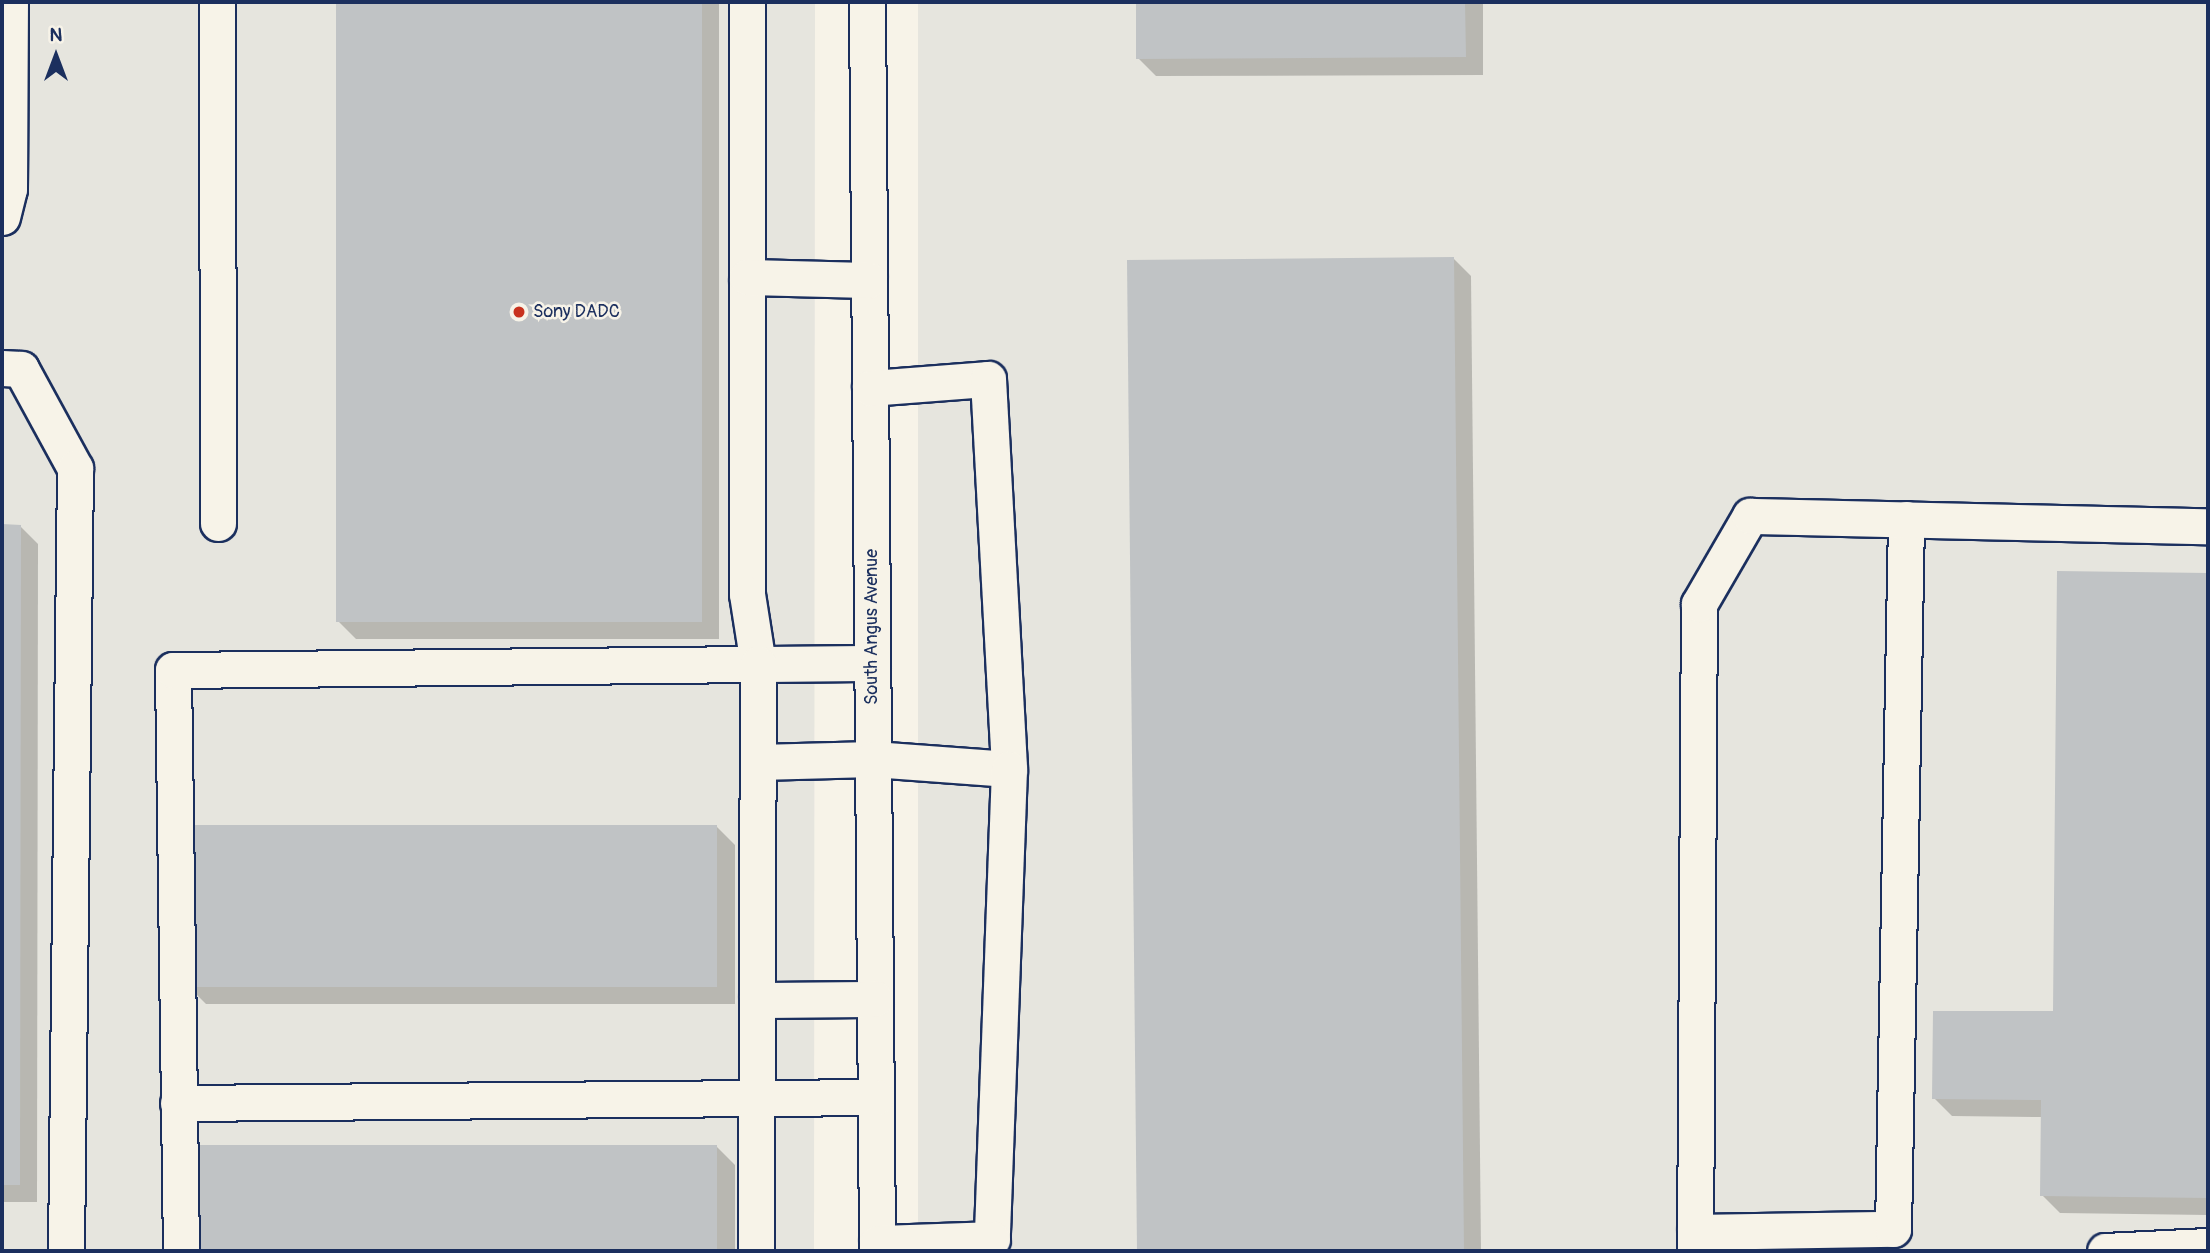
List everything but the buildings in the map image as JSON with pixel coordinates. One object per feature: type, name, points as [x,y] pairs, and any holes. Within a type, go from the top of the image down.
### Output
[{"type":"street","points":[[2,217],[9,189],[10,2]]},
{"type":"street","points":[[217,2],[218,523]]},
{"type":"street","points":[[747,2],[747,594],[758,664],[756,1251]]},
{"type":"street","name":"South Angus Avenue","points":[[867,2],[877,1247]]},
{"type":"street","points":[[747,277],[869,280]]},
{"type":"street","points":[[2,368],[21,369],[75,468],[66,1251]]},
{"type":"street","points":[[870,388],[988,379],[1009,769],[992,1239],[877,1247]]},
{"type":"street","points":[[1906,519],[1893,1229],[1695,1242],[1699,604],[1750,516],[1906,519],[2208,526]]},
{"type":"street","points":[[181,1251],[173,670],[872,663]]},
{"type":"street","points":[[758,762],[873,759],[1009,769]]},
{"type":"street","points":[[757,1000],[875,999]]},
{"type":"street","points":[[178,1103],[876,1097]]},
{"type":"street","points":[[2105,1251],[2208,1246]]},
{"type":"shaded area","points":[[2,2],[815,2],[814,1251],[2,1251]]},
{"type":"shaded area","points":[[918,2],[2208,2],[2208,1251],[918,1251]]},
{"type":"place","name":"Sony DADC","points":[[519,312]]}]
